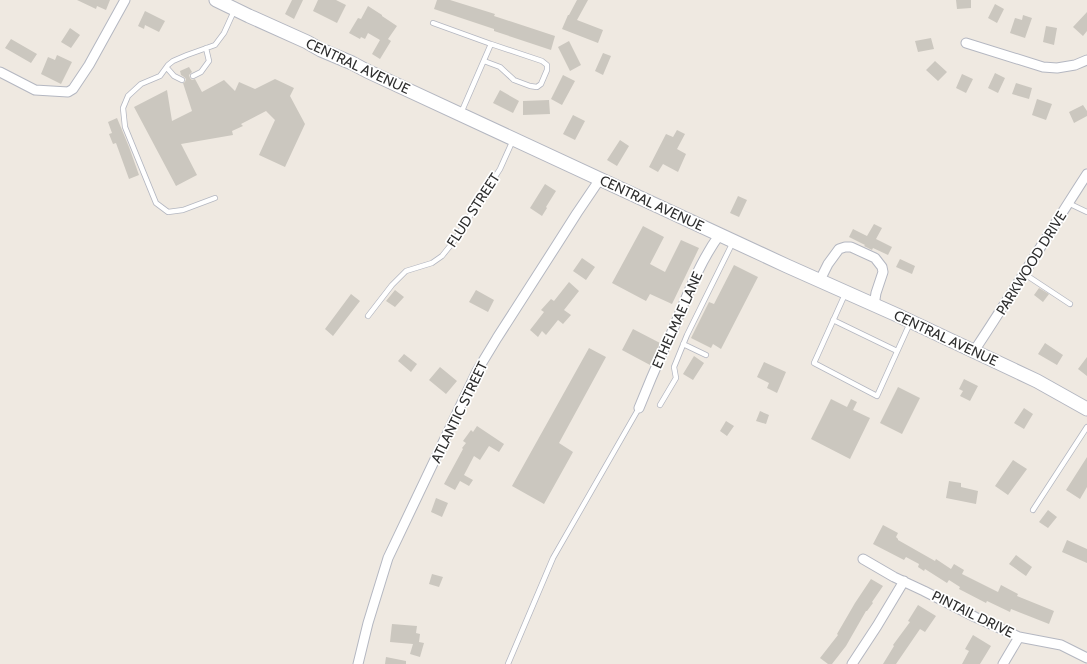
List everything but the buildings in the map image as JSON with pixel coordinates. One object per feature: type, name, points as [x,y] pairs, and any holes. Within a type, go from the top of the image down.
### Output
[{"type":"street","points":[[0,72],[36,90],[68,92],[73,89],[89,65],[125,0]]},
{"type":"street","name":"CENTRAL AVENUE","points":[[218,0],[321,50],[352,63],[1037,381],[1087,409]]},
{"type":"street","points":[[966,43],[1043,67],[1057,68],[1075,65],[1087,60]]},
{"type":"street","name":"PARKWOOD DRIVE","points":[[974,352],[1087,174]]},
{"type":"street","name":"ATLANTIC STREET","points":[[358,664],[368,623],[388,558],[477,371],[600,179]]},
{"type":"street","name":"ETHELMAE LANE","points":[[639,408],[696,276],[714,241],[720,234]]},
{"type":"street","points":[[820,280],[828,264],[839,249],[845,246],[851,246],[876,258],[882,267],[883,272],[876,293],[874,305]]},
{"type":"street","name":"PINTAIL DRIVE","points":[[863,559],[894,577],[1019,637],[1062,646],[1087,658]]},
{"type":"street","points":[[852,664],[868,641],[904,581]]},
{"type":"street","points":[[1003,664],[1019,637]]},
{"type":"lane","points":[[215,198],[183,210],[168,212],[156,202],[126,126],[123,108],[128,96],[141,84],[160,76],[173,61],[187,54],[215,45],[224,32],[235,9]]},
{"type":"lane","points":[[433,23],[542,61],[547,66],[547,70],[541,84],[537,86],[530,86],[514,80],[500,67],[484,60]]},
{"type":"lane","points":[[460,114],[491,44]]},
{"type":"lane","points":[[193,76],[201,72],[208,61],[206,48]]},
{"type":"lane","points":[[167,68],[174,76],[182,80]]},
{"type":"lane","name":"FLUD STREET","points":[[368,316],[392,285],[406,271],[432,263],[442,256],[454,241],[500,169],[514,139]]},
{"type":"lane","points":[[1068,203],[1087,212]]},
{"type":"lane","points":[[660,405],[676,378],[674,367],[683,344],[734,241]]},
{"type":"lane","points":[[1024,273],[1070,304]]},
{"type":"lane","points":[[846,292],[814,363],[877,396],[911,322]]},
{"type":"lane","points":[[833,320],[897,351]]},
{"type":"lane","points":[[683,344],[706,355]]},
{"type":"lane","points":[[508,664],[553,558],[639,408]]},
{"type":"lane","points":[[1033,510],[1087,427]]}]
